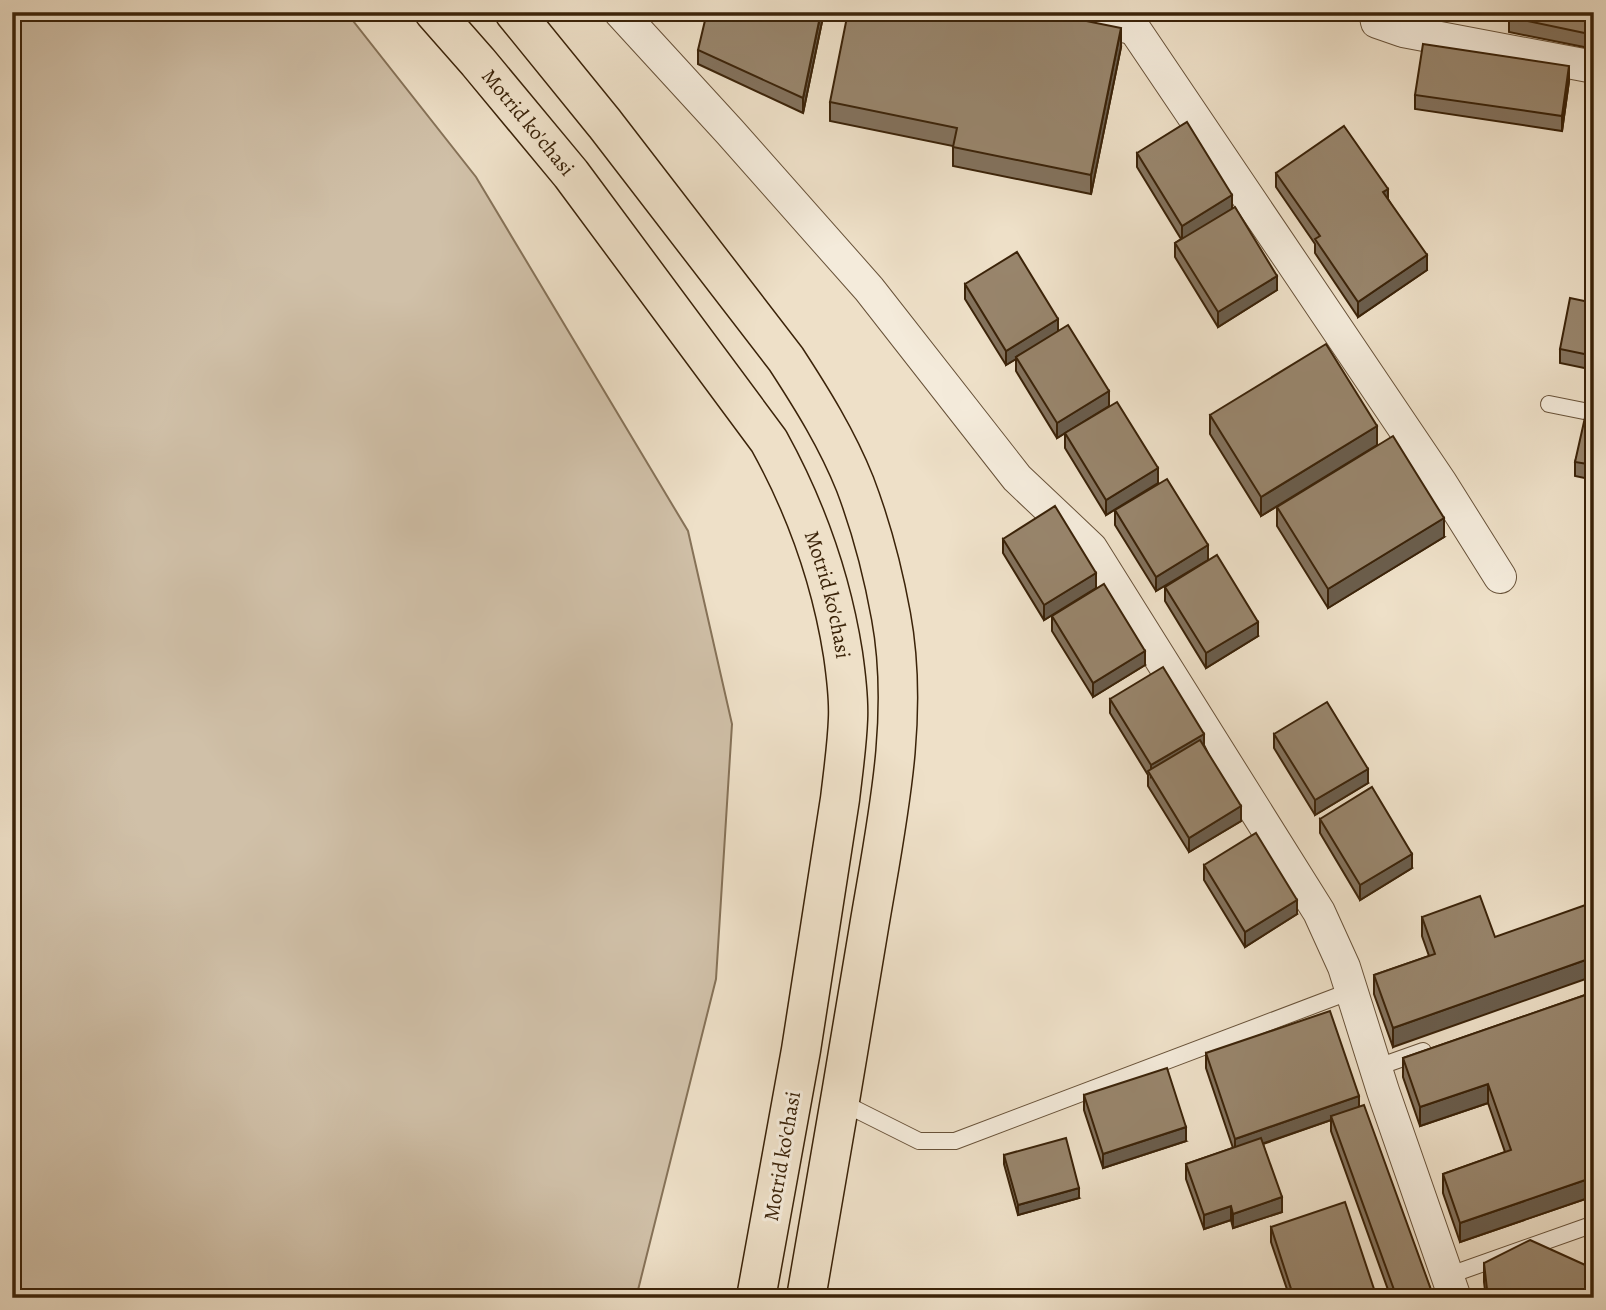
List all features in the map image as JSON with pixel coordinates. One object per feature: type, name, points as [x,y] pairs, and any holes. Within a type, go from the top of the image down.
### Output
[{"type":"main road","name":"Motrid ko'chasi","points":[[434,12],[571,174],[769,441],[789,476],[805,514],[831,593],[846,675],[848,716],[845,760],[801,1050],[756,1298]]},
{"type":"main road","points":[[514,12],[605,124],[786,359],[812,400],[855,483],[870,529],[892,618],[898,709],[889,800],[806,1298]]},
{"type":"street","points":[[620,12],[869,289],[1017,478],[1091,548],[1319,912],[1343,967],[1451,1287]]},
{"type":"street","points":[[1043,12],[1128,20],[1441,483],[1500,577]]},
{"type":"street","points":[[1375,12],[1377,22],[1403,31],[1594,67]]},
{"type":"lane","points":[[1549,404],[1594,413]]},
{"type":"lane","points":[[840,1101],[919,1140],[956,1141],[1351,991]]},
{"type":"lane","points":[[1376,1068],[1440,1046]]},
{"type":"lane","points":[[1451,1287],[1594,1224]]},
{"type":"shaded area","points":[[12,12],[346,12],[476,177],[688,531],[732,724],[716,979],[636,1298],[12,1298]]},
{"type":"building","points":[[707,12],[821,12],[803,98],[698,50]]},
{"type":"building","points":[[848,12],[1042,12],[1121,28],[1091,175],[953,147],[957,128],[830,102]]},
{"type":"building","points":[[1510,12],[1594,12],[1594,35],[1509,17]]},
{"type":"building","points":[[1423,44],[1569,66],[1562,116],[1415,95]]},
{"type":"building","points":[[1187,122],[1232,195],[1182,226],[1137,153]]},
{"type":"building","points":[[1344,126],[1388,189],[1383,192],[1427,255],[1358,302],[1315,239],[1320,236],[1276,173]]},
{"type":"building","points":[[1235,207],[1277,276],[1218,312],[1175,243]]},
{"type":"building","points":[[1017,252],[1058,319],[1006,351],[965,284]]},
{"type":"building","points":[[1570,298],[1594,303],[1594,356],[1560,349]]},
{"type":"building","points":[[1068,325],[1109,391],[1057,423],[1016,357]]},
{"type":"building","points":[[1326,344],[1377,426],[1261,497],[1210,415]]},
{"type":"building","points":[[1117,402],[1158,468],[1106,500],[1065,433]]},
{"type":"building","points":[[1588,404],[1594,406],[1594,465],[1575,462]]},
{"type":"building","points":[[1393,436],[1444,518],[1328,589],[1277,507]]},
{"type":"building","points":[[1167,479],[1208,545],[1156,577],[1115,510]]},
{"type":"building","points":[[1055,506],[1096,573],[1044,605],[1003,539]]},
{"type":"building","points":[[1217,555],[1258,622],[1206,653],[1165,587]]},
{"type":"building","points":[[1104,584],[1145,651],[1093,683],[1052,616]]},
{"type":"building","points":[[1163,667],[1204,734],[1151,765],[1110,699]]},
{"type":"building","points":[[1327,702],[1368,769],[1315,800],[1274,734]]},
{"type":"building","points":[[1200,740],[1241,806],[1189,838],[1148,771]]},
{"type":"building","points":[[1372,787],[1412,854],[1360,885],[1320,819]]},
{"type":"building","points":[[1256,833],[1297,900],[1245,932],[1204,865]]},
{"type":"building","points":[[1480,896],[1495,937],[1594,902],[1594,957],[1393,1028],[1374,975],[1435,954],[1422,917]]},
{"type":"building","points":[[1594,992],[1594,1177],[1460,1223],[1443,1174],[1511,1150],[1488,1084],[1420,1107],[1403,1058]]},
{"type":"building","points":[[1330,1011],[1359,1096],[1235,1139],[1206,1053]]},
{"type":"building","points":[[1167,1068],[1186,1127],[1103,1154],[1084,1095]]},
{"type":"building","points":[[1364,1105],[1434,1298],[1397,1298],[1331,1116]]},
{"type":"building","points":[[1066,1138],[1079,1188],[1018,1205],[1004,1155]]},
{"type":"building","points":[[1261,1138],[1282,1197],[1233,1214],[1231,1206],[1204,1215],[1186,1164]]},
{"type":"building","points":[[1345,1202],[1377,1298],[1294,1298],[1271,1227]]},
{"type":"building","points":[[1594,1218],[1594,1237],[1588,1220]]},
{"type":"building","points":[[1530,1240],[1594,1269],[1594,1298],[1488,1298],[1484,1263]]}]
